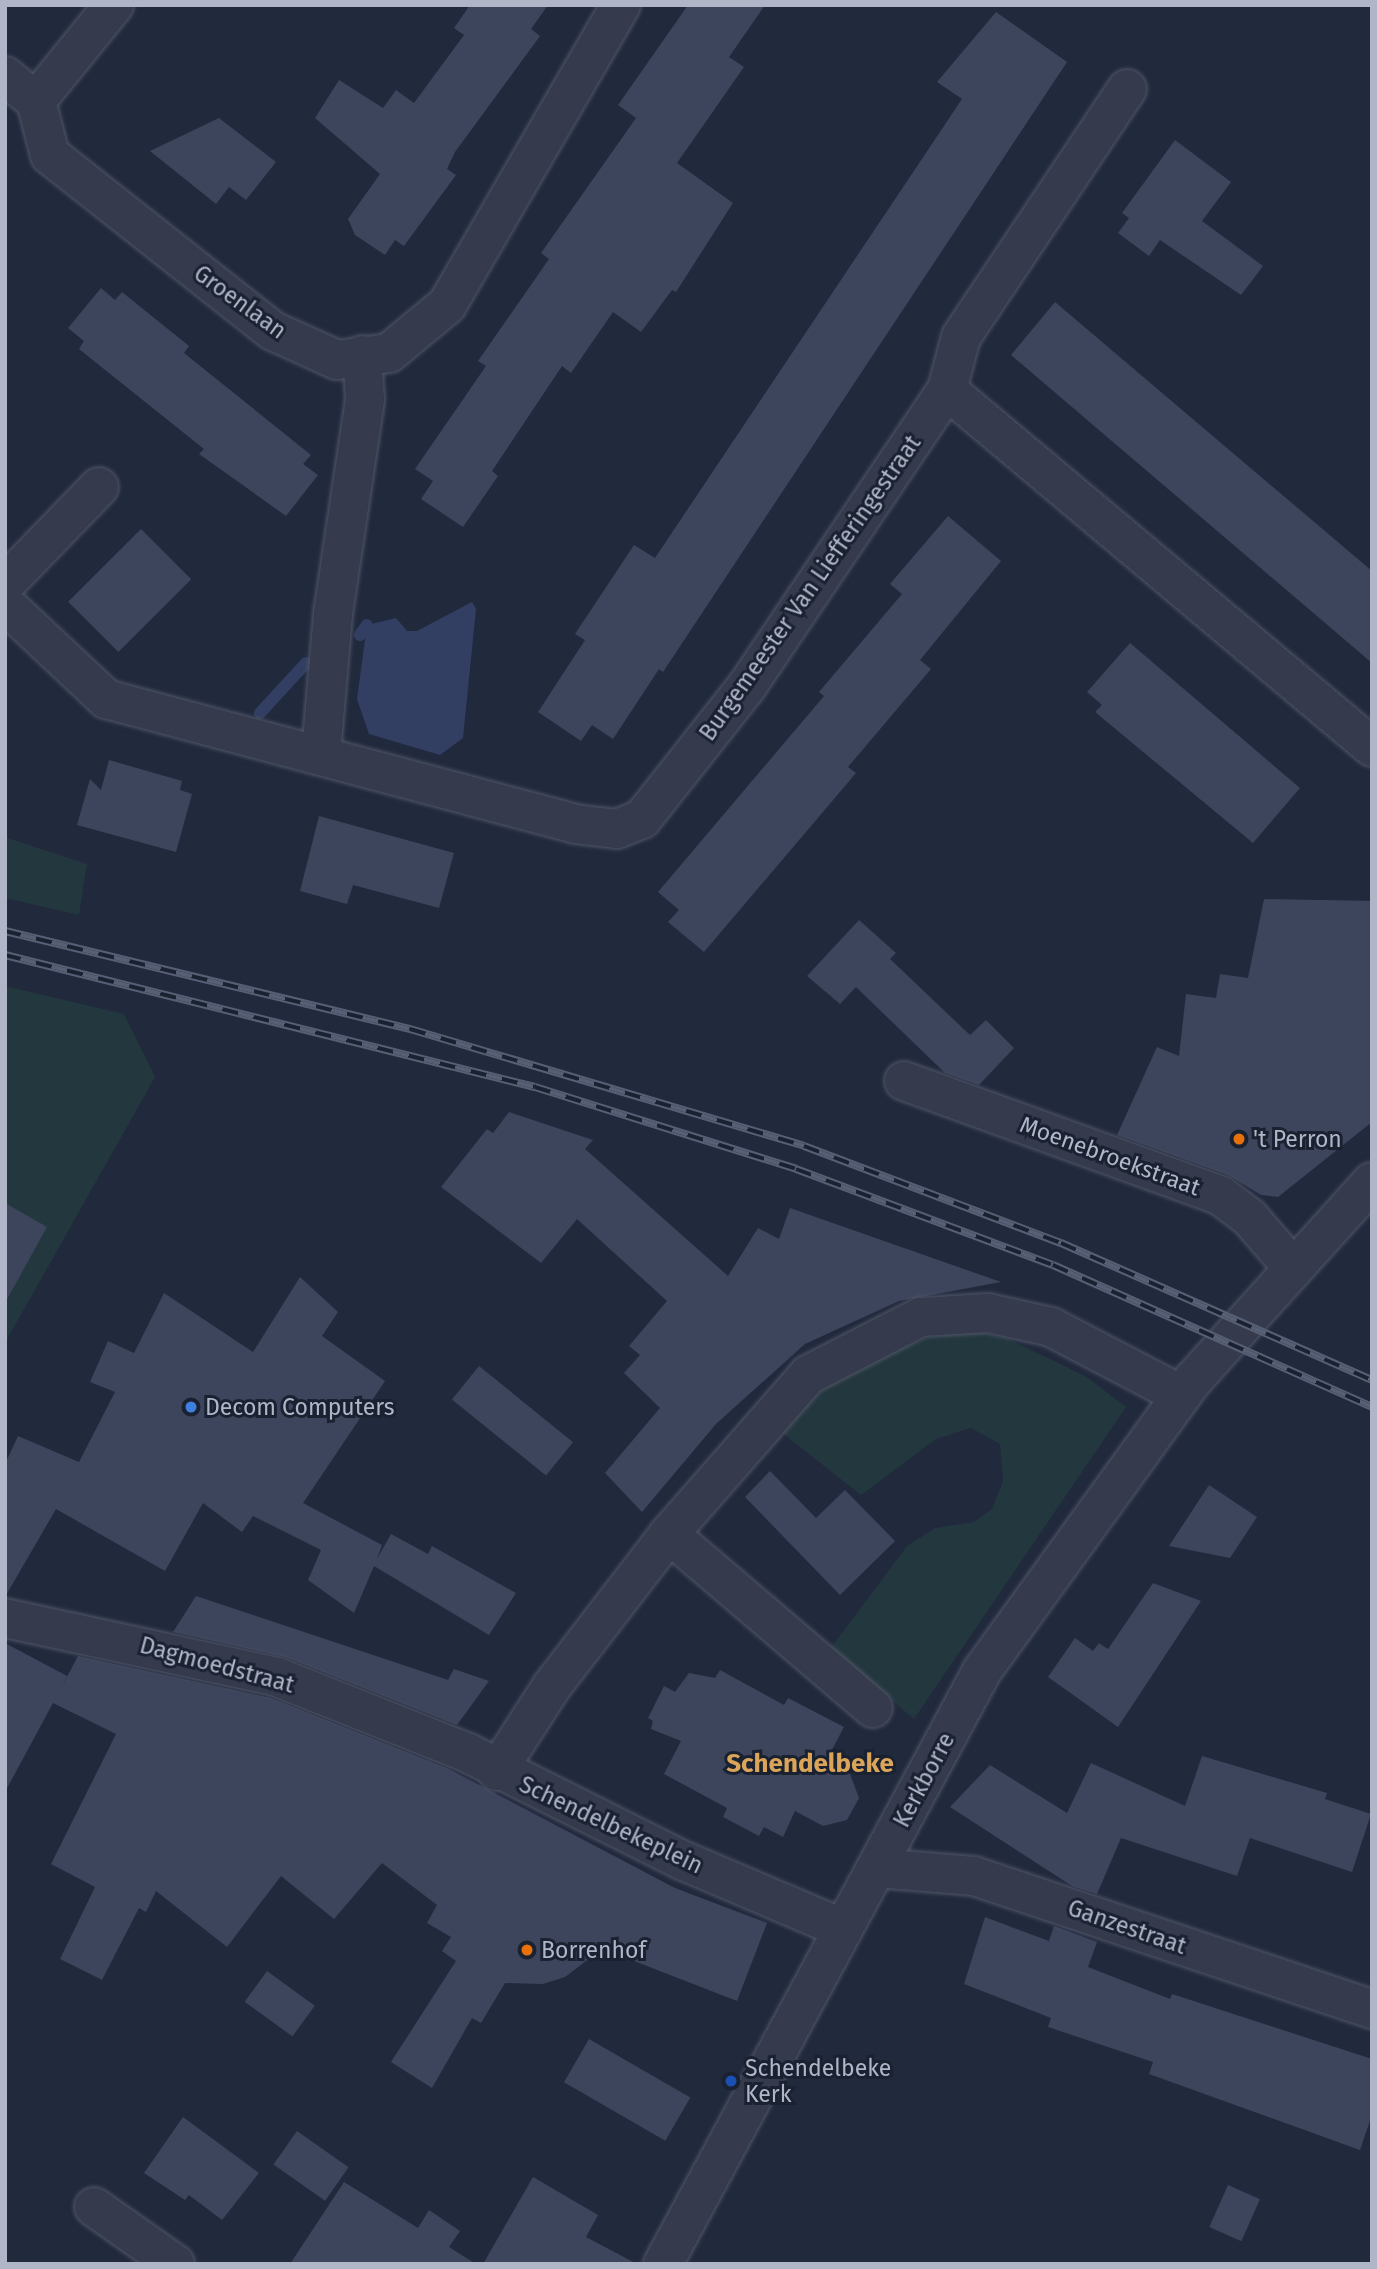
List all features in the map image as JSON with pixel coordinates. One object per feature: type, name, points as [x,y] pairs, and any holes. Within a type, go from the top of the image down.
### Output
[{"type":"street","points":[[5,76],[36,101],[114,5]]},
{"type":"street","name":"Groenlaan","points":[[36,101],[50,155],[273,331],[337,360],[389,353],[447,305],[621,5]]},
{"type":"street","name":"Burgemeester Van Liefferingestraat","points":[[5,604],[106,699],[321,754],[575,824],[617,829],[642,819],[747,686],[947,390],[961,337],[1127,89]]},
{"type":"street","points":[[321,754],[333,614],[365,400],[362,355]]},
{"type":"street","points":[[947,390],[1372,747]]},
{"type":"street","points":[[5,584],[99,487]]},
{"type":"street","name":"Moenebroekstraat","points":[[904,1080],[1222,1196],[1250,1217],[1293,1268]]},
{"type":"street","points":[[1293,1268],[1372,1182]]},
{"type":"street","name":"Kerkborre","points":[[663,2264],[841,1928],[877,1868],[982,1671],[1181,1395],[1293,1268]]},
{"type":"street","name":"Schendelbekeplein","points":[[841,1928],[684,1861],[497,1771],[552,1686],[669,1534],[808,1375],[921,1317],[988,1313],[1051,1327],[1181,1395]]},
{"type":"street","points":[[669,1534],[873,1708]]},
{"type":"street","name":"Dagmoedstraat","points":[[5,1618],[277,1678],[468,1753],[497,1771]]},
{"type":"street","name":"Ganzestraat","points":[[877,1868],[974,1876],[1372,2009]]},
{"type":"street","points":[[94,2207],[174,2264]]},
{"type":"shaded area","points":[[5,837],[87,864],[79,915],[5,898]]},
{"type":"shaded area","points":[[5,986],[124,1014],[155,1077],[5,1343]]},
{"type":"shaded area","points":[[974,1331],[1006,1338],[1087,1377],[1126,1407],[914,1719],[830,1649],[907,1546],[935,1528],[974,1522],[992,1509],[1003,1481],[1000,1444],[971,1428],[936,1439],[861,1495],[776,1428],[853,1367],[930,1337]]},
{"type":"water","points":[[472,602],[476,609],[463,738],[440,755],[369,734],[357,699],[367,625],[396,618],[407,631],[417,631]]},
{"type":"building","points":[[470,5],[548,5],[531,29],[540,36],[455,152],[447,169],[456,175],[404,246],[395,240],[385,255],[355,235],[348,219],[380,174],[315,118],[339,80],[383,108],[396,90],[414,103],[464,35],[454,28]]},
{"type":"building","points":[[688,5],[765,5],[729,57],[744,67],[677,163],[733,203],[676,292],[672,290],[641,332],[613,312],[571,373],[562,366],[492,471],[498,476],[463,527],[421,499],[433,481],[415,469],[486,366],[478,361],[549,259],[541,253],[636,118],[618,105]]},
{"type":"building","points":[[996,12],[1067,62],[663,672],[659,669],[613,739],[592,725],[581,741],[538,712],[585,640],[575,634],[634,545],[655,558],[962,99],[937,82]]},
{"type":"building","points":[[219,118],[276,162],[246,200],[229,187],[216,204],[150,151]]},
{"type":"building","points":[[1175,140],[1231,182],[1202,221],[1263,266],[1241,295],[1160,240],[1149,256],[1118,233],[1129,218],[1122,213]]},
{"type":"building","points":[[101,288],[115,300],[122,292],[189,346],[184,353],[311,455],[303,464],[318,475],[286,516],[199,454],[204,449],[79,349],[84,341],[68,328]]},
{"type":"building","points":[[1055,302],[1372,571],[1372,663],[1011,355]]},
{"type":"building","points":[[948,516],[1001,561],[920,660],[931,669],[848,767],[856,773],[704,952],[668,922],[679,910],[658,892],[824,696],[819,692],[902,594],[890,584]]},
{"type":"building","points":[[141,529],[191,579],[118,652],[68,602]]},
{"type":"building","points":[[1130,643],[1300,788],[1253,843],[1095,712],[1102,705],[1087,692]]},
{"type":"building","points":[[109,760],[182,781],[180,790],[192,794],[176,852],[77,825],[90,779],[101,790]]},
{"type":"building","points":[[319,816],[454,853],[439,908],[353,885],[347,904],[300,891]]},
{"type":"building","points":[[1264,899],[1372,901],[1372,1122],[1278,1197],[1261,1195],[1228,1175],[1117,1135],[1157,1047],[1179,1056],[1186,994],[1216,998],[1220,974],[1248,978]]},
{"type":"building","points":[[859,920],[896,953],[890,959],[970,1035],[986,1020],[1014,1048],[979,1085],[945,1073],[856,987],[840,1004],[807,976]]},
{"type":"building","points":[[509,1112],[593,1140],[585,1149],[728,1276],[758,1228],[779,1239],[790,1208],[1001,1282],[899,1301],[805,1344],[716,1424],[642,1512],[605,1473],[660,1408],[624,1373],[640,1355],[629,1346],[667,1301],[577,1219],[541,1263],[441,1187],[487,1129],[493,1133]]},
{"type":"building","points":[[5,1203],[47,1227],[5,1303]]},
{"type":"building","points":[[300,1277],[338,1312],[322,1336],[385,1381],[303,1503],[382,1545],[377,1559],[391,1534],[428,1554],[432,1546],[516,1593],[489,1635],[374,1566],[354,1613],[308,1580],[321,1550],[253,1516],[242,1532],[203,1503],[165,1571],[56,1509],[5,1597],[5,1464],[18,1436],[79,1462],[115,1392],[90,1382],[108,1341],[134,1353],[164,1293],[253,1352]]},
{"type":"building","points":[[479,1366],[573,1442],[546,1476],[452,1399]]},
{"type":"building","points":[[770,1471],[816,1518],[845,1490],[895,1541],[840,1595],[745,1497]]},
{"type":"building","points":[[1209,1485],[1257,1517],[1230,1558],[1169,1546]]},
{"type":"building","points":[[1153,1583],[1201,1601],[1118,1727],[1048,1677],[1075,1638],[1093,1651],[1099,1643],[1108,1649]]},
{"type":"building","points":[[196,1596],[448,1680],[454,1669],[489,1681],[457,1725],[285,1657],[173,1632]]},
{"type":"building","points":[[5,1643],[67,1676],[60,1690],[78,1656],[271,1698],[449,1769],[675,1888],[767,1923],[737,2001],[634,1961],[637,1955],[626,1959],[602,1949],[565,1977],[543,1984],[505,1983],[481,2023],[472,2018],[432,2088],[391,2062],[456,1961],[442,1951],[451,1937],[427,1923],[437,1905],[382,1863],[334,1919],[281,1876],[227,1947],[156,1891],[146,1912],[139,1908],[102,1980],[60,1959],[95,1887],[51,1864],[116,1734],[53,1703],[5,1792]]},
{"type":"building","points":[[720,1670],[784,1705],[788,1698],[844,1727],[826,1761],[850,1774],[859,1798],[847,1820],[823,1826],[795,1811],[783,1837],[764,1827],[759,1836],[723,1817],[727,1808],[664,1774],[681,1741],[651,1729],[653,1721],[648,1718],[664,1686],[675,1692],[689,1673],[715,1678]]},
{"type":"building","points":[[1202,1756],[1327,1793],[1325,1799],[1371,1814],[1352,1872],[1250,1838],[1237,1876],[1121,1838],[1097,1894],[1072,1886],[950,1807],[990,1765],[1067,1813],[1091,1763],[1185,1806]]},
{"type":"building","points":[[985,1917],[1049,1941],[1054,1926],[1097,1942],[1088,1967],[1170,1999],[1172,1994],[1372,2059],[1372,2115],[1360,2150],[1149,2074],[1153,2062],[1048,2027],[1051,2018],[964,1984]]},
{"type":"building","points":[[267,1971],[315,2006],[292,2036],[245,2002]]},
{"type":"building","points":[[589,2039],[690,2098],[665,2141],[564,2082]]},
{"type":"building","points":[[183,2117],[259,2173],[222,2220],[189,2195],[185,2200],[144,2173]]},
{"type":"building","points":[[297,2131],[349,2167],[325,2201],[273,2165]]},
{"type":"building","points":[[533,2177],[598,2215],[586,2237],[637,2264],[483,2264]]},
{"type":"building","points":[[344,2182],[418,2228],[429,2210],[460,2231],[449,2247],[476,2264],[290,2264]]},
{"type":"building","points":[[1228,2185],[1260,2199],[1241,2241],[1209,2227]]},
{"type":"waterway","points":[[360,635],[367,625]]},
{"type":"waterway","points":[[260,713],[306,663]]},
{"type":"railway","points":[[5,931],[410,1029],[804,1146],[1061,1243],[1372,1380]]},
{"type":"railway","points":[[5,955],[535,1087],[796,1169],[1053,1265],[1372,1407]]},
{"type":"place","name":"'t Perron","points":[[1239,1139]]},
{"type":"place","name":"Decom Computers","points":[[191,1407]]},
{"type":"place","name":"Borrenhof","points":[[527,1950]]},
{"type":"place","name":"Schendelbeke Kerk","points":[[731,2081]]},
{"type":"district","name":"Schendelbeke","points":[[810,1764]]}]
